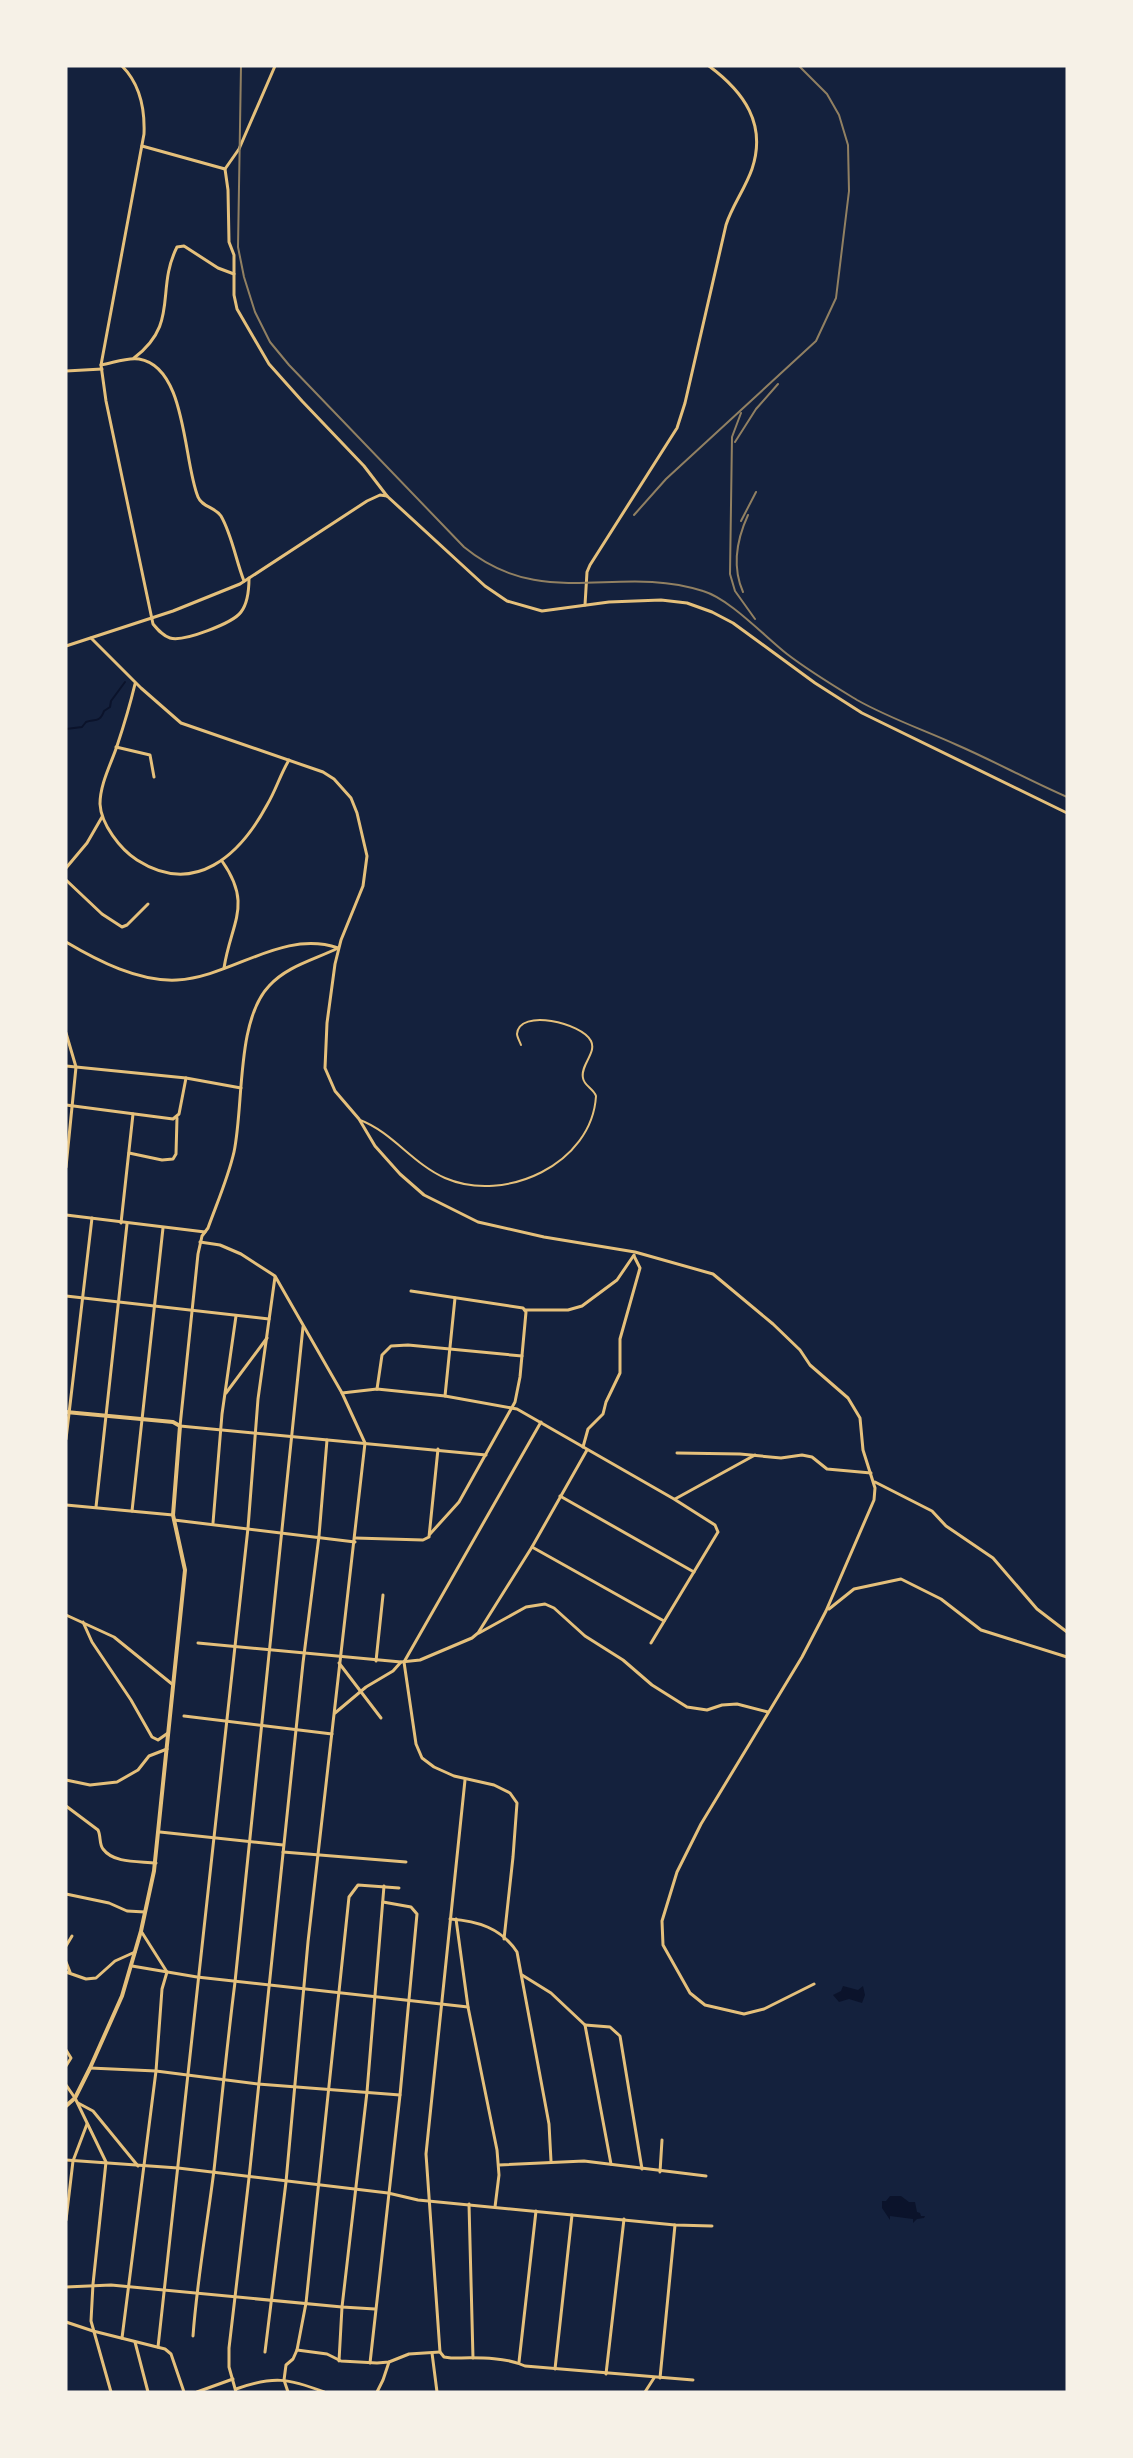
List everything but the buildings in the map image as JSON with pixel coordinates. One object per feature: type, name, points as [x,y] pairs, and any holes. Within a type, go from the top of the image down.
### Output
[{"type":"street","points":[[122,66],[130,76],[142,102],[145,118],[142,146],[102,367],[150,618],[162,635],[174,639],[221,626],[233,620],[243,610],[249,578]]},
{"type":"street","points":[[275,66],[239,150],[225,169],[228,190],[228,233],[234,255],[234,295],[238,309],[269,364],[364,466],[388,496],[486,586],[507,601],[542,611],[585,605],[661,600],[687,603],[712,612],[733,623],[815,683],[856,709],[1067,813]]},
{"type":"street","points":[[585,605],[587,572],[594,556],[677,428],[685,403],[726,225],[731,210],[752,169],[756,138],[751,112],[733,84],[710,66]]},
{"type":"street","points":[[142,146],[225,169]]},
{"type":"street","points":[[66,371],[102,367],[133,358],[158,335],[162,322],[170,269],[177,247],[184,246],[218,268],[234,274]]},
{"type":"street","points":[[133,358],[142,360],[156,368],[164,374],[171,384],[198,498],[221,516],[244,581]]},
{"type":"street","points":[[66,646],[200,601],[244,581],[367,501],[380,495],[388,496]]},
{"type":"street","points":[[92,638],[135,683],[181,723],[322,772],[334,779],[348,793],[358,813],[366,850],[366,871],[339,948],[330,1002],[325,1068],[335,1090],[359,1119],[367,1135],[386,1160],[424,1195],[448,1208],[494,1226],[634,1254],[713,1274],[773,1324],[810,1365],[848,1398],[860,1418],[864,1458],[875,1488],[874,1500],[826,1611],[802,1657],[701,1824],[676,1872],[662,1921],[663,1945],[690,1993],[705,2005],[744,2014],[764,2009],[814,1984]]},
{"type":"street","points":[[135,683],[100,799],[102,816],[115,837],[130,855],[157,870],[187,874],[203,871],[222,861],[240,845],[263,812],[289,760]]},
{"type":"street","points":[[116,747],[150,755],[154,777]]},
{"type":"street","points":[[66,868],[87,843],[102,816]]},
{"type":"street","points":[[222,861],[237,887],[240,905],[235,917],[224,968]]},
{"type":"street","points":[[66,880],[102,914],[122,927],[127,925],[148,904]]},
{"type":"street","points":[[66,942],[128,972],[160,979],[187,979],[290,945],[319,942],[339,948]]},
{"type":"street","points":[[66,2106],[76,2101],[122,1996],[136,1952],[156,1862],[172,1684],[186,1570],[174,1517],[180,1426],[200,1242],[233,1157],[250,1021],[259,998],[285,972],[339,948]]},
{"type":"street","points":[[66,1033],[76,1067],[66,1167]]},
{"type":"street","points":[[66,1066],[186,1078],[242,1088]]},
{"type":"street","points":[[129,1153],[162,1160],[173,1159],[176,1154],[177,1118],[186,1078]]},
{"type":"street","points":[[66,1105],[168,1119],[177,1118]]},
{"type":"street","points":[[121,1223],[133,1114]]},
{"type":"street","points":[[66,1215],[127,1224],[205,1232]]},
{"type":"street","points":[[66,1439],[92,1218]]},
{"type":"street","points":[[96,1506],[120,1302],[127,1224]]},
{"type":"street","points":[[132,1511],[163,1228]]},
{"type":"street","points":[[200,1242],[220,1246],[241,1254],[275,1276],[342,1393],[365,1443],[318,1856],[286,2182],[265,2352]]},
{"type":"street","points":[[410,1291],[526,1310],[568,1310],[582,1306],[617,1280],[634,1254]]},
{"type":"street","points":[[478,1633],[532,1547],[560,1496],[585,1449],[588,1429],[604,1414],[606,1402],[620,1373],[620,1339],[640,1268],[634,1254]]},
{"type":"street","points":[[158,2347],[197,1978],[248,1528],[255,1433],[275,1276]]},
{"type":"street","points":[[66,1296],[269,1319]]},
{"type":"street","points":[[445,1396],[455,1298]]},
{"type":"street","points":[[66,1505],[96,1506],[248,1528],[355,1540],[423,1540],[429,1537],[459,1502],[518,1394],[526,1310]]},
{"type":"street","points":[[213,1523],[224,1395],[236,1316]]},
{"type":"street","points":[[193,2336],[196,2294],[213,2172],[222,2079],[235,1982],[304,1327]]},
{"type":"street","points":[[224,1395],[267,1337]]},
{"type":"street","points":[[378,1389],[382,1355],[391,1346],[450,1348],[522,1356]]},
{"type":"street","points":[[342,1393],[378,1389],[445,1396],[522,1411],[674,1499],[718,1528],[718,1532],[651,1643]]},
{"type":"street","points":[[68,1412],[173,1422],[180,1426],[486,1455]]},
{"type":"street","points":[[334,1713],[361,1691],[393,1671],[402,1662],[541,1422]]},
{"type":"street","points":[[324,2392],[284,2380],[271,2379],[236,2390],[229,2367],[229,2348],[249,2178],[304,1653],[319,1536],[327,1440]]},
{"type":"street","points":[[430,1534],[438,1449]]},
{"type":"street","points":[[677,1453],[755,1455],[781,1458],[807,1455],[827,1469],[870,1473]]},
{"type":"street","points":[[674,1499],[755,1455]]},
{"type":"street","points":[[875,1482],[932,1511],[946,1526],[993,1558],[1037,1609],[1067,1632]]},
{"type":"street","points":[[560,1496],[694,1572]]},
{"type":"street","points":[[532,1547],[664,1621]]},
{"type":"street","points":[[826,1611],[854,1589],[901,1579],[941,1599],[981,1630],[1067,1657]]},
{"type":"street","points":[[376,1660],[383,1595]]},
{"type":"street","points":[[198,1643],[270,1648],[340,1658],[402,1662],[428,1657],[526,1607],[545,1604],[554,1608],[584,1636],[623,1660],[652,1685],[687,1707],[707,1710],[722,1705],[737,1704],[768,1712]]},
{"type":"street","points":[[66,1615],[114,1637],[172,1684]]},
{"type":"street","points":[[83,1622],[92,1642],[131,1700],[152,1737],[158,1740],[168,1733]]},
{"type":"street","points":[[402,1662],[419,1751],[427,1763],[434,1768],[465,1780],[481,1781],[494,1785],[510,1794],[517,1803],[514,1850],[504,1938]]},
{"type":"street","points":[[339,1663],[381,1718]]},
{"type":"street","points":[[184,1716],[332,1734]]},
{"type":"street","points":[[66,1780],[90,1785],[117,1782],[138,1770],[150,1756],[167,1749]]},
{"type":"street","points":[[465,1780],[426,2154],[440,2352],[448,2358],[519,2362],[525,2366],[693,2380]]},
{"type":"street","points":[[66,1806],[98,1830],[101,1847],[106,1852],[128,1861],[156,1862]]},
{"type":"street","points":[[160,1832],[283,1845]]},
{"type":"street","points":[[283,1852],[406,1862]]},
{"type":"street","points":[[288,2392],[284,2380],[287,2363],[293,2359],[297,2350],[306,2303],[349,1897],[358,1885],[399,1888]]},
{"type":"street","points":[[339,2360],[342,2308],[366,2092],[384,1886]]},
{"type":"street","points":[[66,1894],[110,1903],[127,1911],[146,1912]]},
{"type":"street","points":[[370,2363],[400,2095],[417,1914],[412,1906],[383,1902]]},
{"type":"street","points":[[450,1919],[477,1921],[504,1938],[517,1952],[549,2124],[551,2161]]},
{"type":"street","points":[[456,1919],[468,2006],[499,2165],[495,2207]]},
{"type":"street","points":[[122,2338],[127,2286],[156,2072],[162,1989],[166,1972],[141,1931]]},
{"type":"street","points":[[66,1946],[72,1936]]},
{"type":"street","points":[[66,1962],[68,1972],[86,1979],[96,1978],[115,1961],[136,1952]]},
{"type":"street","points":[[132,1966],[197,1978],[468,2006]]},
{"type":"street","points":[[522,1975],[550,1993],[586,2025],[610,2027],[620,2036],[642,2169]]},
{"type":"street","points":[[586,2025],[611,2164]]},
{"type":"street","points":[[66,2050],[71,2058],[66,2066]]},
{"type":"street","points":[[90,2068],[156,2072],[258,2084],[400,2095]]},
{"type":"street","points":[[66,2085],[106,2162],[93,2284],[93,2331],[112,2392]]},
{"type":"street","points":[[76,2101],[92,2111],[138,2166]]},
{"type":"street","points":[[66,2220],[73,2161],[87,2124]]},
{"type":"street","points":[[660,2172],[662,2140]]},
{"type":"street","points":[[66,2160],[178,2168],[249,2178],[388,2193],[430,2201],[675,2225],[712,2226]]},
{"type":"street","points":[[499,2165],[551,2161],[611,2164],[660,2172],[706,2176]]},
{"type":"street","points":[[469,2204],[472,2358]]},
{"type":"street","points":[[519,2362],[536,2211]]},
{"type":"street","points":[[554,2368],[572,2215]]},
{"type":"street","points":[[606,2374],[624,2220]]},
{"type":"street","points":[[660,2378],[675,2225]]},
{"type":"street","points":[[66,2287],[93,2284],[127,2286],[342,2308],[375,2309]]},
{"type":"street","points":[[66,2322],[93,2331],[158,2347],[171,2354],[184,2392]]},
{"type":"street","points":[[135,2342],[148,2392]]},
{"type":"street","points":[[297,2350],[327,2354],[339,2360],[370,2363],[389,2362],[409,2354],[440,2352]]},
{"type":"street","points":[[432,2354],[437,2392]]},
{"type":"street","points":[[377,2392],[389,2362]]},
{"type":"street","points":[[197,2392],[233,2378]]},
{"type":"street","points":[[645,2392],[654,2378]]},
{"type":"lane","points":[[359,1119],[375,1126],[425,1167],[454,1181],[482,1186],[515,1182],[538,1174],[558,1164],[573,1150],[592,1118],[596,1096],[585,1084],[582,1074],[592,1049],[591,1041],[569,1024],[554,1021],[528,1022],[520,1027],[517,1035],[521,1045]]},
{"type":"water","points":[[843,1986],[858,1990],[863,1986],[865,1995],[862,2003],[849,1999],[839,2002],[833,1995],[841,1991]]},
{"type":"water","points":[[890,2196],[901,2196],[909,2202],[915,2202],[917,2212],[921,2216],[925,2216],[924,2218],[917,2219],[913,2223],[913,2219],[890,2216],[890,2220],[882,2208],[882,2201],[886,2201]]},
{"type":"waterway","points":[[66,729],[82,727],[86,722],[99,719],[104,711],[110,707],[111,701],[125,682]]},
{"type":"railway","points":[[241,66],[238,247],[244,277],[255,312],[270,342],[289,365],[464,547],[493,566],[523,577],[552,582],[581,583],[640,581],[671,584],[713,595],[735,610],[795,660],[857,700],[971,751],[1067,797]]},
{"type":"railway","points":[[634,515],[666,479],[816,341],[836,298],[849,191],[848,145],[839,115],[827,94],[799,66]]},
{"type":"railway","points":[[735,442],[756,409],[778,384]]},
{"type":"railway","points":[[741,413],[732,437],[730,574],[735,591],[755,619]]},
{"type":"railway","points":[[741,521],[756,492]]},
{"type":"railway","points":[[743,592],[738,573],[737,553],[748,515]]}]
